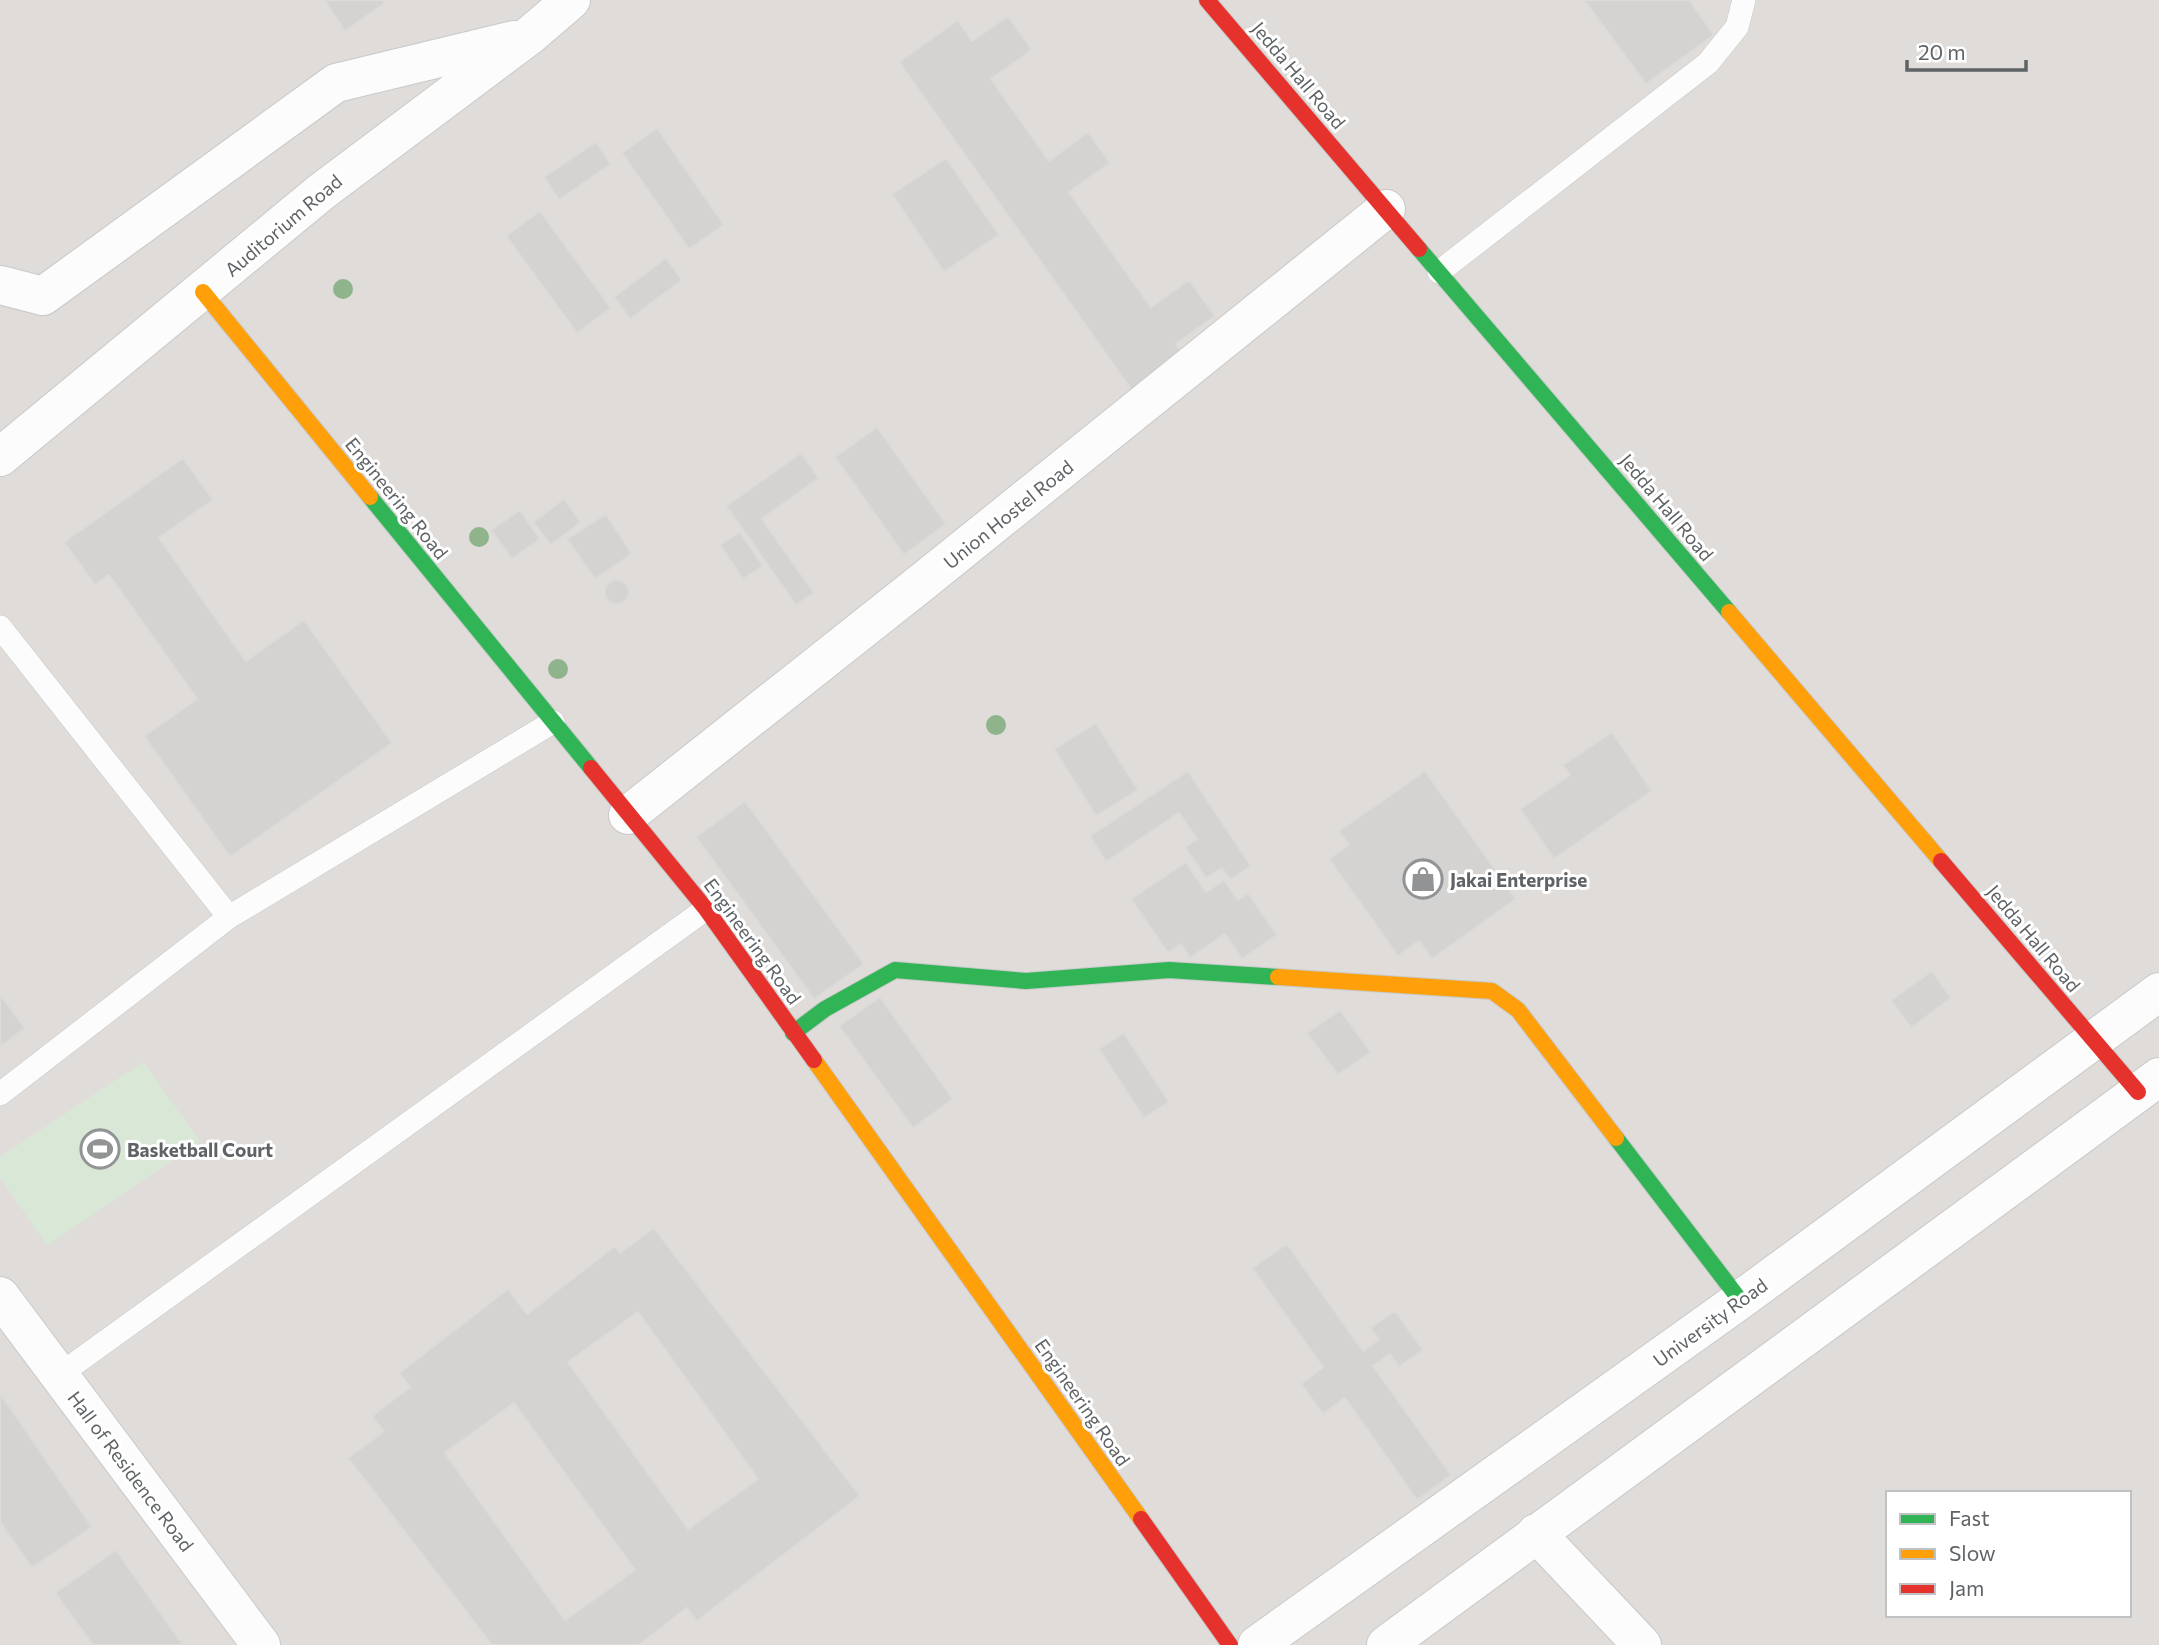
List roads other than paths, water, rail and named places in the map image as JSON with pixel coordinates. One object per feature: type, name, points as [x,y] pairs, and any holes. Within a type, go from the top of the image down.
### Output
[{"type":"street","name":"Auditorium Road","points":[[0,457],[320,192],[529,36],[571,0]]},
{"type":"street","name":"Jedda Hall Road","points":[[1207,0],[2094,1041],[2149,1085]]},
{"type":"street","points":[[0,285],[43,296],[336,83],[529,36]]},
{"type":"street","name":"Union Hostel Road","points":[[628,815],[1386,209]]},
{"type":"street","name":"Engineering Road","points":[[202,292],[706,909],[1230,1645]]},
{"type":"street","points":[[793,1033],[825,1009],[895,970],[1026,981],[1169,970],[1492,991],[1518,1010],[1740,1300]]},
{"type":"street","name":"University Road","points":[[1257,1645],[1740,1300],[2159,992]]},
{"type":"street","points":[[1386,1645],[2149,1085]]},
{"type":"street","name":"Hall of Residence Road","points":[[0,1296],[261,1645]]},
{"type":"street","points":[[1536,1533],[1642,1645]]},
{"type":"lane","points":[[1439,272],[1709,63],[1737,27],[1744,0]]},
{"type":"lane","points":[[0,627],[229,917]]},
{"type":"lane","points":[[0,1094],[229,917],[552,722]]},
{"type":"lane","points":[[59,1375],[706,909]]},
{"type":"place","name":"Jakai Enterprise","points":[[1423,879]]},
{"type":"place","name":"Basketball Court","points":[[100,1149]]}]
